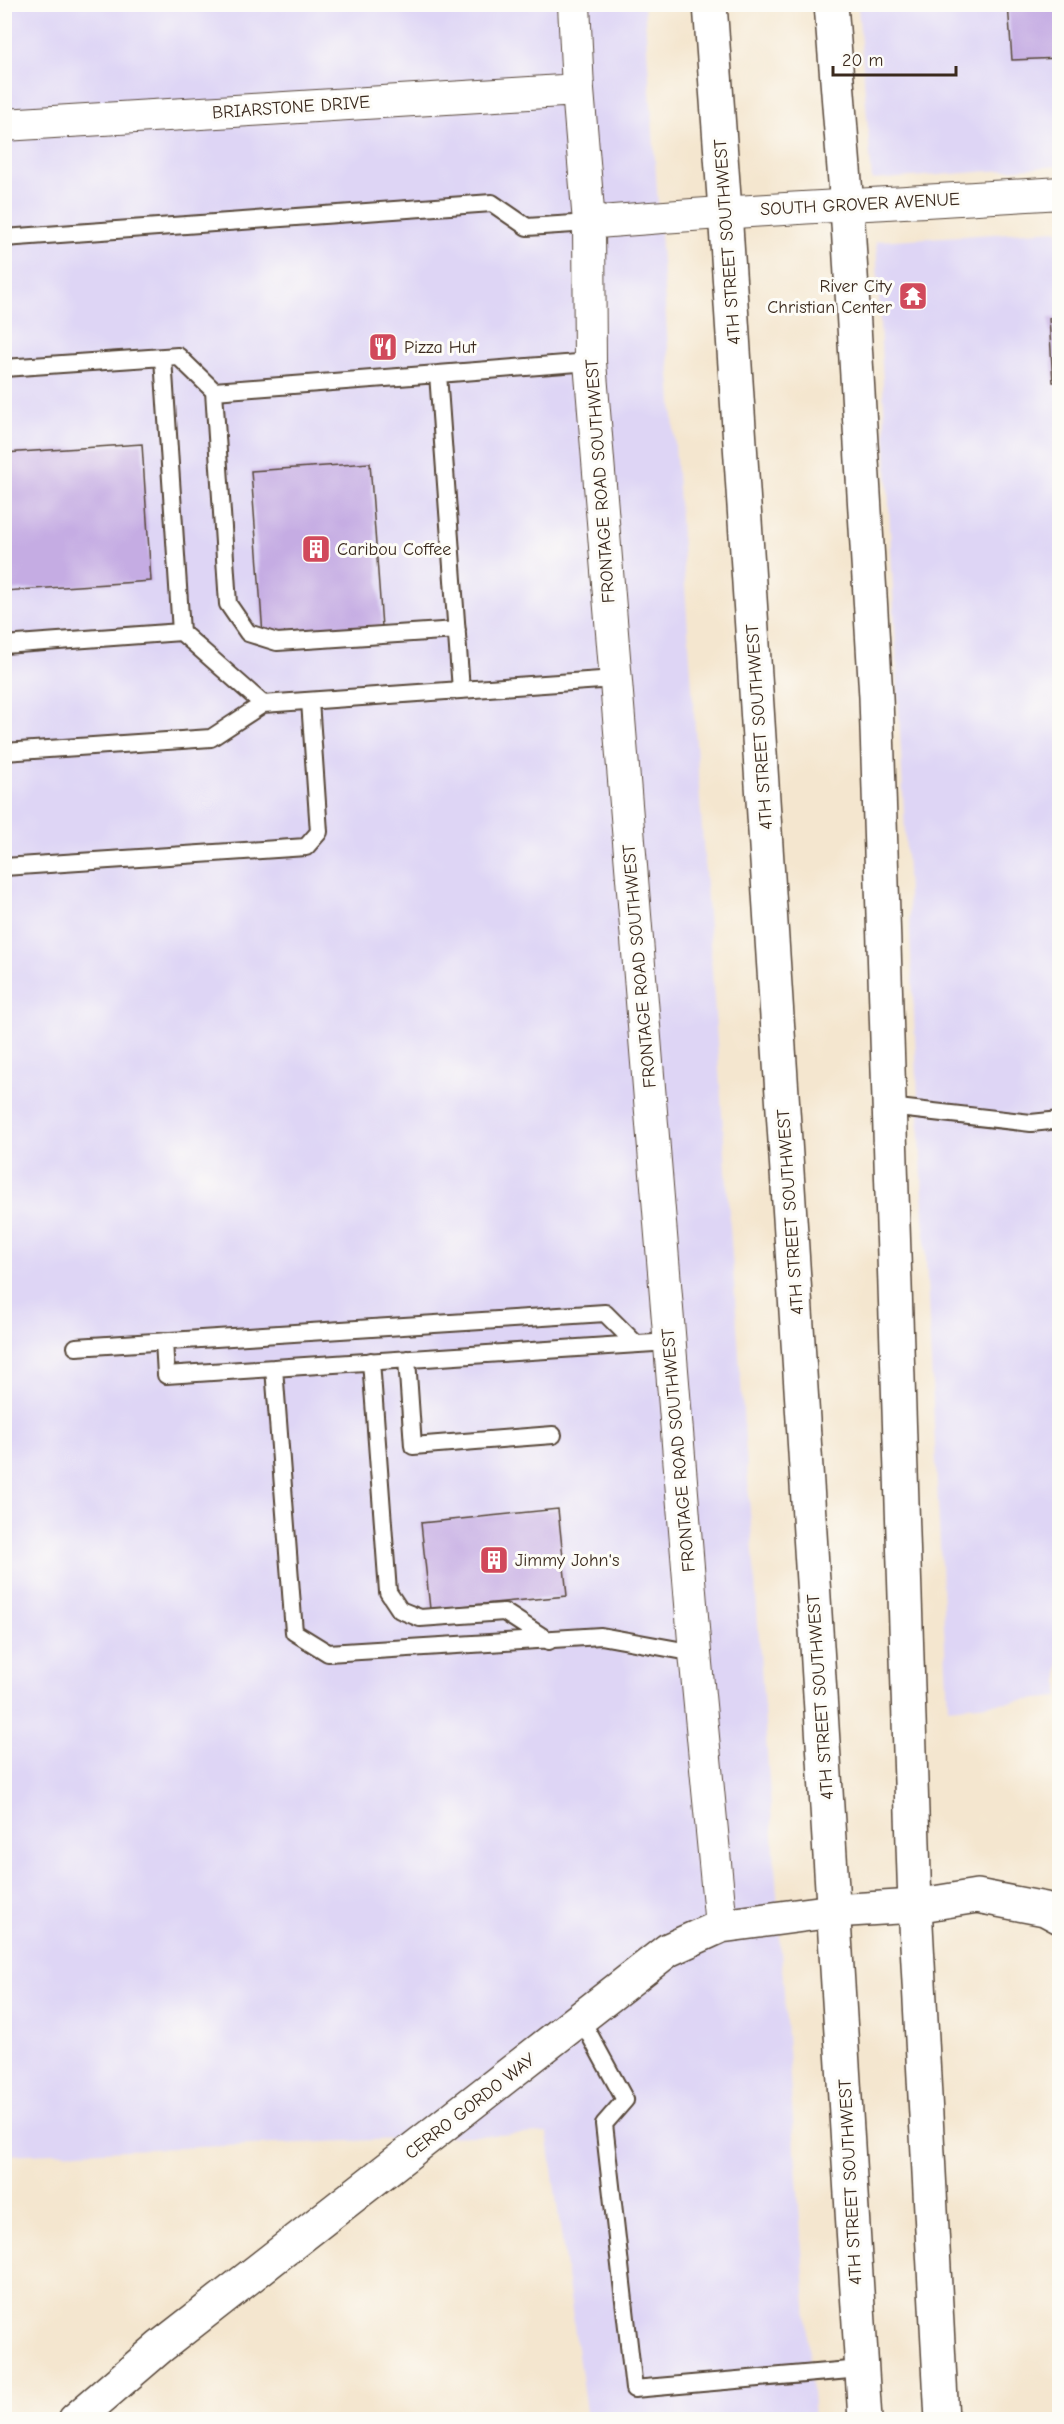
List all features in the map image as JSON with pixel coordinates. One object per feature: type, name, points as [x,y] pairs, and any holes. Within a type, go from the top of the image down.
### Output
[{"type":"main road","name":"4TH STREET SOUTHWEST","points":[[710,4],[865,2420]]},
{"type":"main road","points":[[831,4],[847,207],[876,697],[915,1906],[942,2420]]},
{"type":"main road","name":"CERRO GORDO WAY","points":[[75,2420],[160,2347],[668,1950],[721,1926],[833,1911],[915,1906],[977,1896],[1045,1910],[1059,1917]]},
{"type":"street","name":"FRONTAGE ROAD SOUTHWEST","points":[[574,4],[578,90],[589,223],[590,362],[695,1653],[721,1926]]},
{"type":"street","name":"BRIARSTONE DRIVE","points":[[4,125],[578,90]]},
{"type":"street","name":"SOUTH GROVER AVENUE","points":[[589,223],[725,211],[847,207],[1059,193]]},
{"type":"lane","points":[[4,238],[492,203],[527,227],[589,223]]},
{"type":"lane","points":[[4,368],[178,356],[214,391],[228,604],[248,633],[278,642],[457,630]]},
{"type":"lane","points":[[164,358],[181,632],[263,704]]},
{"type":"lane","points":[[214,391],[590,362]]},
{"type":"lane","points":[[438,374],[461,690]]},
{"type":"lane","points":[[4,645],[181,632]]},
{"type":"lane","points":[[4,752],[211,738],[263,704],[615,679]]},
{"type":"lane","points":[[4,867],[306,847],[319,832],[310,701]]},
{"type":"lane","points":[[889,1107],[1031,1123],[1059,1120]]},
{"type":"lane","points":[[76,1347],[605,1313],[636,1344]]},
{"type":"lane","points":[[164,1341],[166,1375],[669,1342]]},
{"type":"lane","points":[[407,1359],[413,1446],[552,1435]]},
{"type":"lane","points":[[371,1361],[388,1592],[400,1610],[420,1618],[504,1612],[549,1641]]},
{"type":"lane","points":[[274,1368],[294,1632],[328,1653],[601,1636],[695,1653]]},
{"type":"lane","points":[[581,2019],[625,2100],[604,2124],[634,2389],[861,2369]]},
{"type":"shaded area","points":[[4,5],[644,5],[814,2419],[587,2419],[547,2133],[5,2155]]},
{"type":"shaded area","points":[[858,5],[1059,5],[1059,166],[872,180]]},
{"type":"shaded area","points":[[1059,230],[1059,1697],[948,1708],[876,241]]},
{"type":"building","points":[[1008,4],[1060,4],[1060,58],[1012,60]]},
{"type":"building","points":[[1060,317],[1060,382],[1053,382],[1049,318]]},
{"type":"building","points":[[142,444],[151,581],[4,591],[4,453]]},
{"type":"building","name":"Caribou Coffee","points":[[370,463],[382,627],[263,635],[251,471]]},
{"type":"building","name":"Jimmy John's","points":[[558,1509],[567,1596],[430,1609],[421,1523]]},
{"type":"place","name":"River City Christian Center","points":[[913,296]]},
{"type":"place","name":"Pizza Hut","points":[[383,347]]},
{"type":"place","name":"Caribou Coffee","points":[[316,549]]},
{"type":"place","name":"Jimmy John's","points":[[494,1560]]}]
